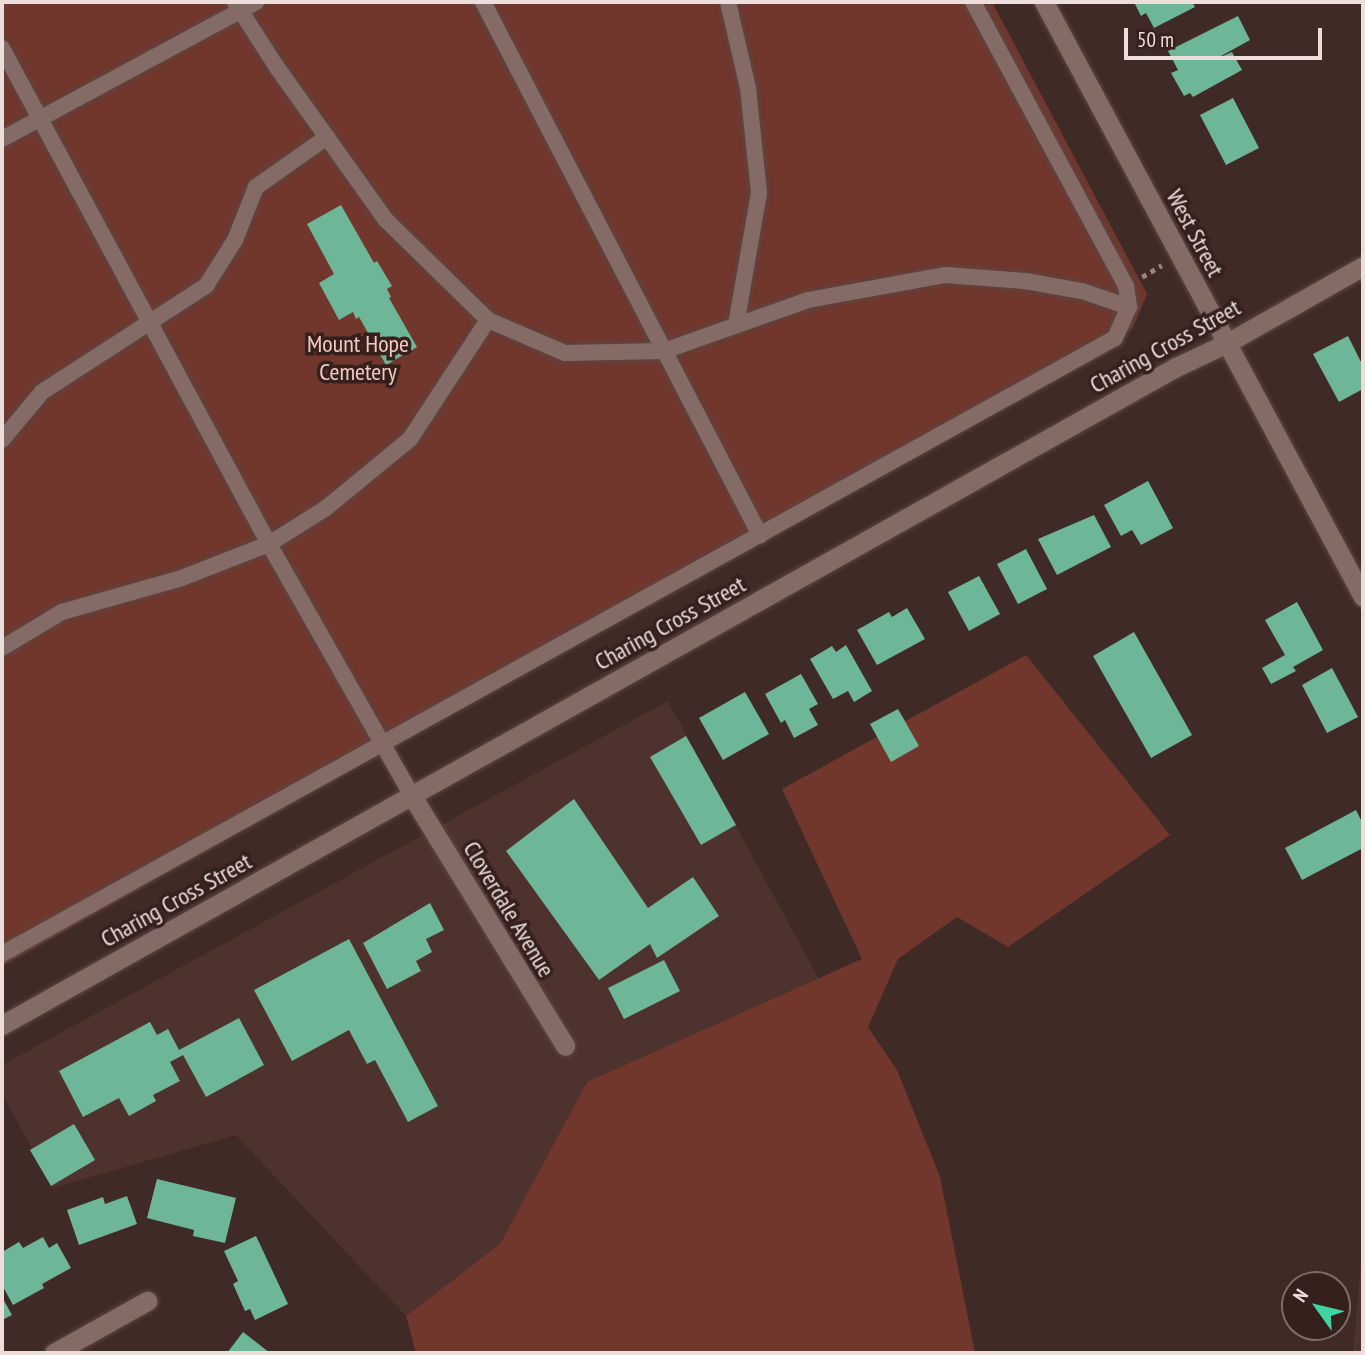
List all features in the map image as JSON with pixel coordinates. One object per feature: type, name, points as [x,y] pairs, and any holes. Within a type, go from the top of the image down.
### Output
[{"type":"main road","name":"West Street","points":[[1044,2],[1363,597]]},
{"type":"main road","name":"Charing Cross Street","points":[[2,1025],[1177,367],[1227,343],[1363,266]]},
{"type":"main road","name":"Cloverdale Avenue","points":[[412,796],[565,1046]]},
{"type":"main road","points":[[54,1353],[147,1301]]},
{"type":"lane","points":[[2,139],[237,6],[256,2]]},
{"type":"lane","points":[[483,2],[760,535]]},
{"type":"lane","points":[[728,2],[748,88],[759,192],[736,326]]},
{"type":"lane","points":[[2,954],[1115,338],[1129,307],[1126,286],[973,2]]},
{"type":"lane","points":[[237,6],[386,220],[488,320],[565,353],[664,351],[808,300],[946,275],[1082,291],[1129,307]]},
{"type":"lane","points":[[2,48],[269,544],[412,796]]},
{"type":"lane","points":[[2,440],[42,392],[206,286],[235,240],[256,187],[327,137]]},
{"type":"lane","points":[[2,648],[62,612],[179,579],[269,544],[326,508],[410,439],[488,320]]},
{"type":"lane","points":[[2,632],[19,638]]},
{"type":"path","points":[[1126,286],[1180,255]]},
{"type":"shaded area","points":[[668,701],[819,979],[587,1082],[500,1244],[406,1316],[236,1135],[53,1188],[2,1093],[2,1065]]},
{"type":"shaded area","points":[[1363,1241],[1363,1353],[1353,1353]]},
{"type":"green space","name":"Mount Hope Cemetery","points":[[2,2],[992,2],[1147,294],[1132,329],[2,966]]},
{"type":"green space","points":[[1026,655],[1170,835],[1008,947],[957,917],[898,959],[868,1027],[897,1070],[940,1177],[975,1353],[416,1353],[406,1316],[500,1244],[587,1082],[862,959],[782,789]]},
{"type":"building","points":[[1134,2],[1192,2],[1195,7],[1154,28],[1146,13],[1141,16]]},
{"type":"building","points":[[1238,16],[1250,40],[1214,60],[1232,52],[1242,70],[1193,97],[1190,93],[1184,96],[1171,73],[1178,70],[1168,51]]},
{"type":"building","points":[[1233,98],[1259,148],[1226,165],[1200,115]]},
{"type":"building","points":[[341,205],[374,263],[377,261],[392,286],[387,289],[391,297],[389,298],[417,347],[386,365],[359,317],[356,319],[353,312],[339,320],[319,283],[334,274],[307,224]]},
{"type":"building","points":[[1348,336],[1363,366],[1363,389],[1339,402],[1313,354]]},
{"type":"building","points":[[1148,481],[1173,528],[1141,545],[1132,530],[1121,536],[1104,505]]},
{"type":"building","points":[[1094,515],[1111,547],[1057,575],[1038,539]]},
{"type":"building","points":[[1026,549],[1047,589],[1018,604],[997,564]]},
{"type":"building","points":[[979,576],[1000,614],[969,631],[948,592]]},
{"type":"building","points":[[1297,602],[1323,650],[1293,667],[1296,671],[1271,684],[1262,668],[1285,655],[1265,620]]},
{"type":"building","points":[[907,608],[925,639],[877,665],[857,630],[889,612],[892,617]]},
{"type":"building","points":[[1134,632],[1192,735],[1151,758],[1093,656]]},
{"type":"building","points":[[846,645],[872,691],[854,702],[848,691],[833,699],[810,659],[832,646],[836,652]]},
{"type":"building","points":[[1332,668],[1358,717],[1327,733],[1302,685]]},
{"type":"building","points":[[801,674],[818,704],[809,709],[818,725],[794,738],[785,720],[781,723],[765,694]]},
{"type":"building","points":[[745,692],[769,734],[723,760],[699,718]]},
{"type":"building","points":[[898,709],[919,746],[891,762],[870,724]]},
{"type":"building","points":[[686,736],[736,825],[701,845],[650,757]]},
{"type":"building","points":[[574,799],[648,908],[693,877],[719,916],[657,958],[650,944],[599,980],[506,851]]},
{"type":"building","points":[[1356,810],[1363,824],[1363,848],[1302,880],[1285,848]]},
{"type":"building","points":[[430,903],[444,930],[426,939],[432,952],[416,961],[421,971],[387,989],[363,943]]},
{"type":"building","points":[[349,939],[438,1106],[408,1122],[375,1060],[367,1064],[349,1030],[292,1061],[254,990]]},
{"type":"building","points":[[664,960],[680,991],[624,1019],[608,988]]},
{"type":"building","points":[[239,1018],[264,1065],[206,1097],[183,1055],[170,1062],[180,1081],[153,1095],[156,1101],[129,1116],[119,1098],[83,1117],[59,1071],[150,1022],[157,1035],[168,1029],[179,1050]]},
{"type":"building","points":[[74,1124],[95,1160],[51,1186],[30,1150]]},
{"type":"building","points":[[157,1179],[236,1198],[225,1243],[193,1236],[194,1230],[147,1218]]},
{"type":"building","points":[[127,1196],[137,1224],[79,1245],[67,1210],[103,1197],[105,1204]]},
{"type":"building","points":[[256,1236],[288,1304],[255,1320],[250,1309],[245,1311],[233,1284],[238,1281],[224,1251]]},
{"type":"building","points":[[43,1237],[49,1248],[57,1243],[71,1268],[42,1284],[44,1288],[13,1305],[2,1285],[2,1252],[19,1242],[23,1248]]},
{"type":"building","points":[[2,1297],[12,1315],[2,1320]]},
{"type":"building","points":[[243,1332],[270,1353],[227,1353]]}]
